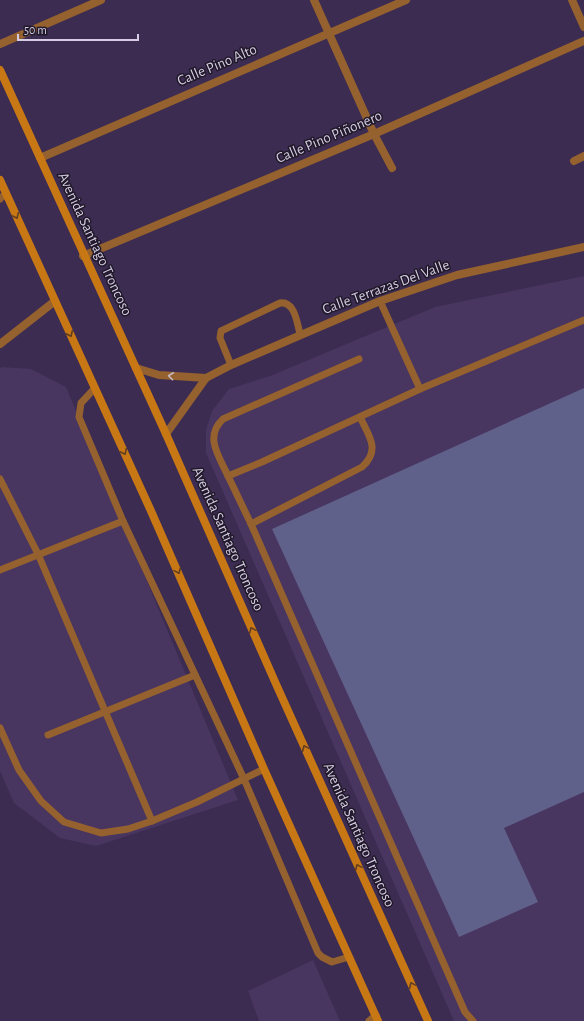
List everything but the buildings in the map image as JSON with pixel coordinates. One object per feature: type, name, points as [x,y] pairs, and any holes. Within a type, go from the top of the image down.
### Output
[{"type":"main road","name":"Avenida Santiago Troncoso","points":[[0,70],[166,434],[276,684],[428,1021]]},
{"type":"main road","points":[[0,180],[3,196],[55,301],[151,511],[264,770],[377,1018]]},
{"type":"street","points":[[0,44],[101,0]]},
{"type":"street","points":[[314,0],[374,134],[392,168]]},
{"type":"street","name":"Calle Pino Alto","points":[[40,158],[406,0]]},
{"type":"street","points":[[572,0],[584,28]]},
{"type":"street","name":"Calle Pino Piñonero","points":[[84,256],[374,134],[584,41]]},
{"type":"street","points":[[574,161],[584,156]]},
{"type":"street","name":"Calle Terrazas Del Valle","points":[[166,434],[206,378],[300,334],[380,301],[457,275],[584,247]]},
{"type":"street","points":[[0,344],[55,301]]},
{"type":"street","points":[[136,368],[159,375],[206,378]]},
{"type":"lane","points":[[380,301],[420,389]]},
{"type":"lane","points":[[231,365],[220,338],[222,331],[280,303],[288,304],[292,307],[300,334]]},
{"type":"lane","points":[[228,476],[262,462],[420,389],[584,320]]},
{"type":"lane","points":[[359,359],[223,419],[214,430],[213,441],[251,524],[465,1012],[473,1021]]},
{"type":"lane","points":[[95,388],[80,403],[79,417],[123,521],[244,779],[318,953],[322,957],[332,962],[349,957]]},
{"type":"lane","points":[[251,524],[362,467],[368,461],[372,451],[372,442],[360,417]]},
{"type":"lane","points":[[0,479],[38,554],[152,821]]},
{"type":"lane","points":[[0,570],[123,521]]},
{"type":"lane","points":[[48,735],[105,710],[195,675]]},
{"type":"lane","points":[[0,728],[19,770],[41,801],[64,822],[101,833],[128,828],[152,821],[197,802],[264,770]]},
{"type":"lane","points":[[369,1021],[377,1018]]},
{"type":"shaded area","points":[[584,276],[584,1021],[454,1021],[206,453],[206,430],[212,411],[229,389],[270,376],[435,307]]},
{"type":"shaded area","points":[[2,367],[31,369],[66,387],[238,800],[96,846],[60,838],[14,803],[0,771],[0,369]]},
{"type":"shaded area","points":[[313,960],[340,1021],[259,1021],[248,991]]}]
